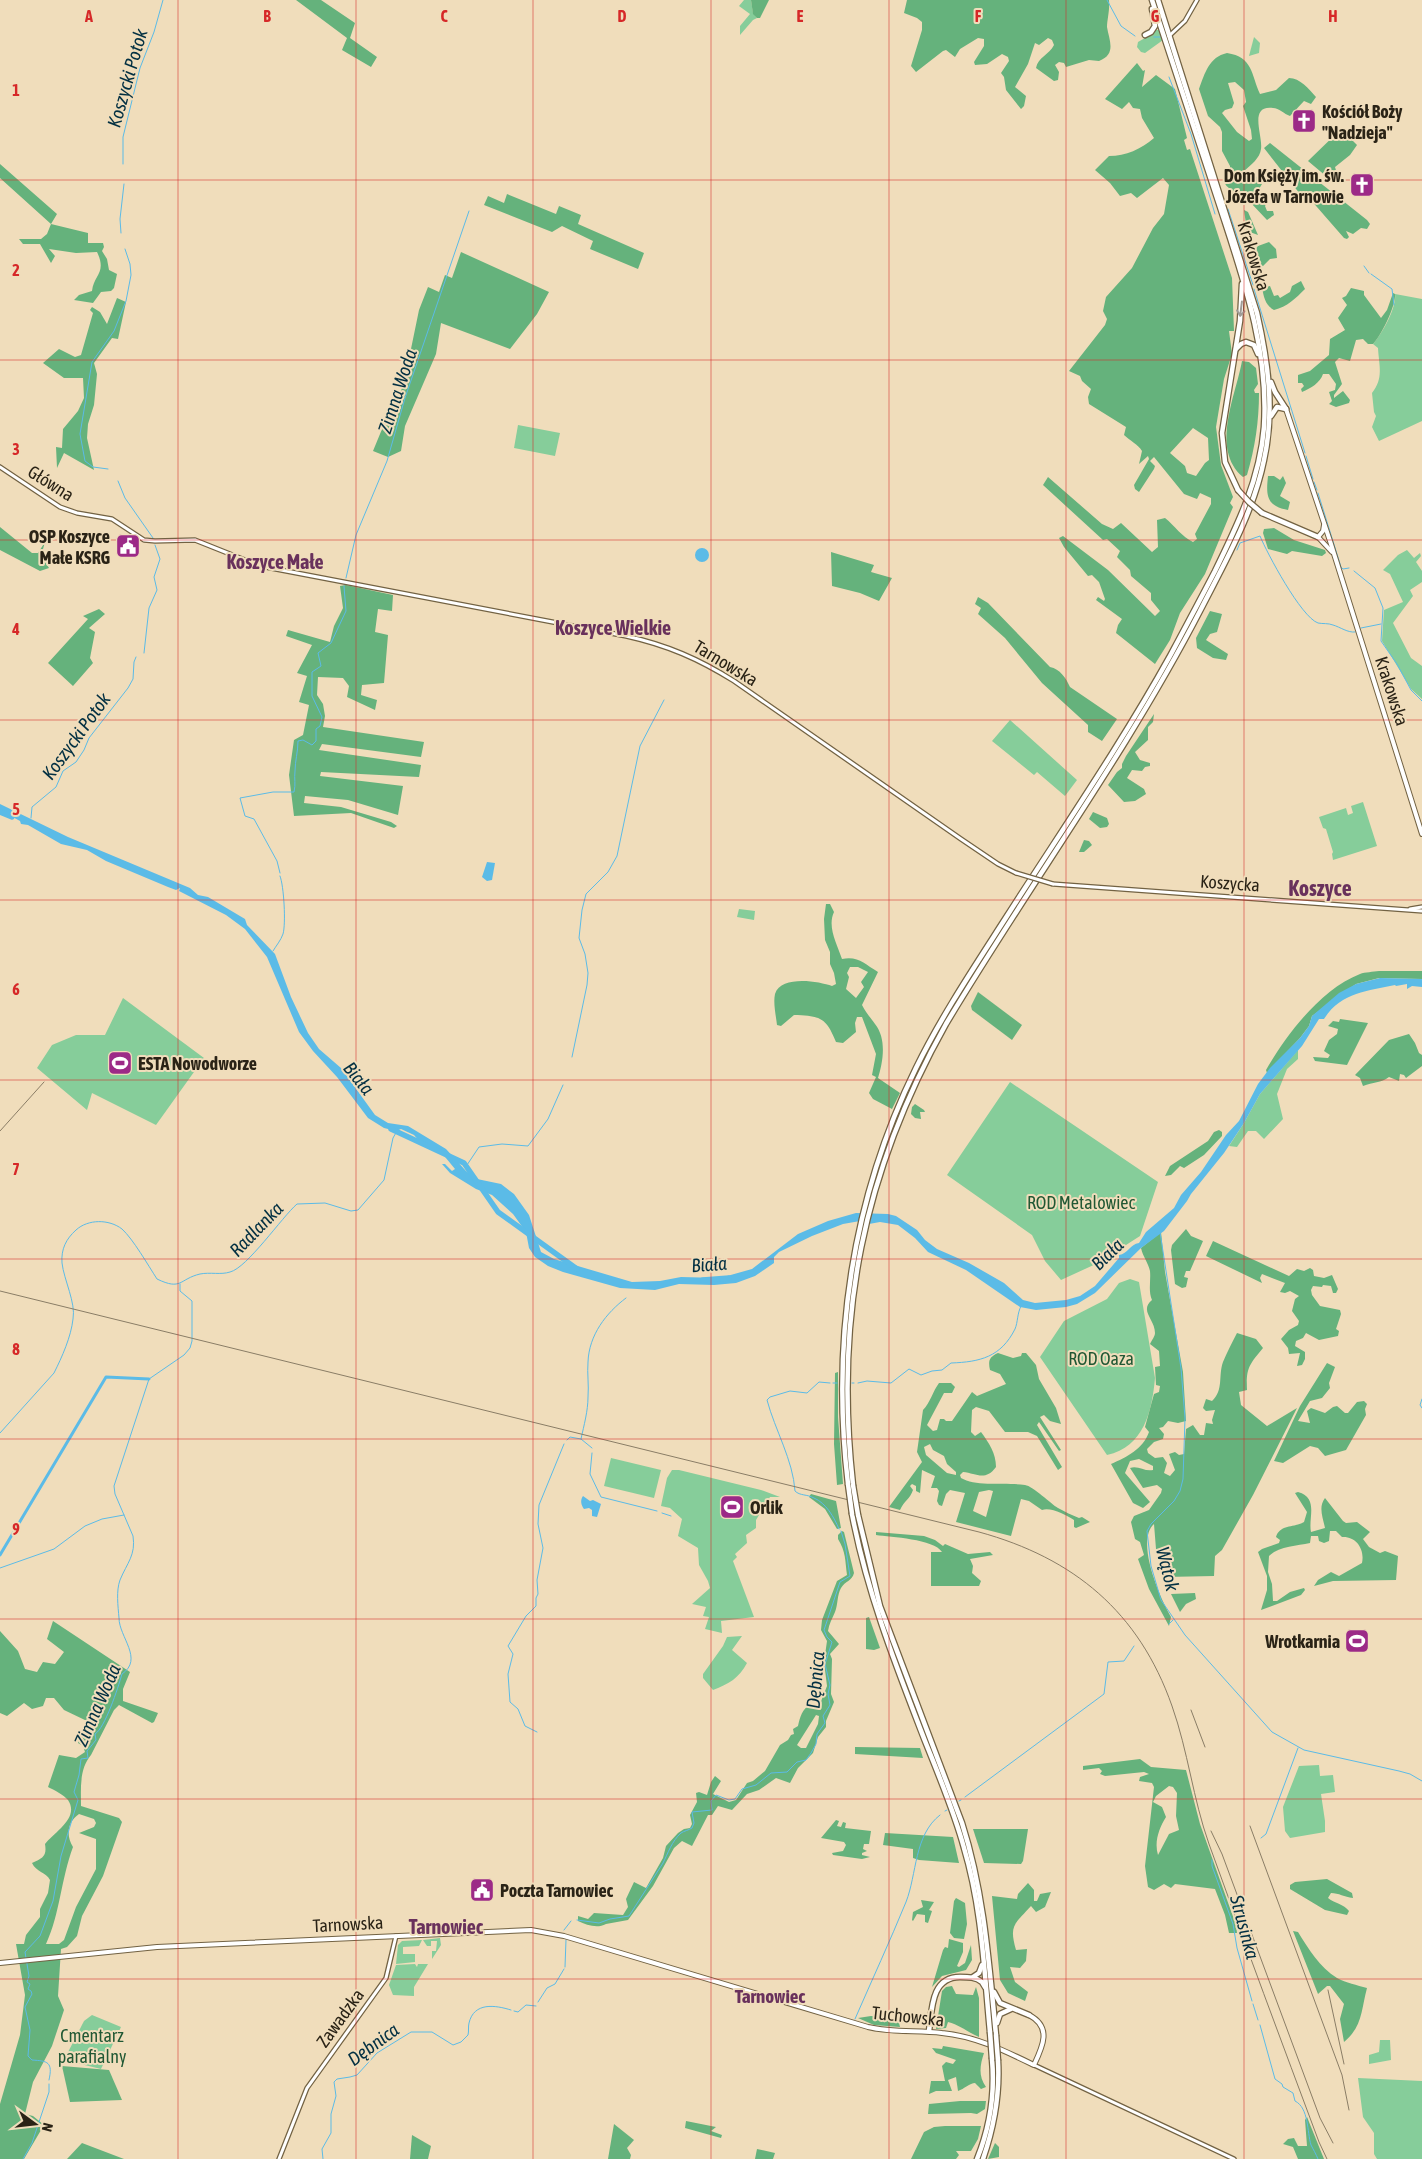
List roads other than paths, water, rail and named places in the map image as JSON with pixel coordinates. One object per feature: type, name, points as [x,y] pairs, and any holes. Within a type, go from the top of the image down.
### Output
[{"type":"main road","points":[[1145,35],[1151,32],[1155,26],[1151,0]]},
{"type":"main road","name":"Krakowska","points":[[1151,0],[1239,267]]},
{"type":"main road","name":"Krakowska","points":[[1158,0],[1248,280],[1264,340],[1268,374]]},
{"type":"main road","points":[[1239,267],[1243,292],[1222,425],[1222,441],[1227,468],[1238,490],[1262,513],[1326,540],[1332,546]]},
{"type":"main road","points":[[977,2159],[990,2111],[993,2086],[983,1954],[974,1890],[964,1845],[882,1630],[863,1565],[852,1514],[847,1359],[858,1250],[873,1188],[895,1115],[928,1046],[960,989],[1146,697],[1182,634],[1234,533],[1252,489],[1260,457],[1264,420],[1264,381],[1254,321],[1239,267]]},
{"type":"main road","points":[[1235,350],[1243,342],[1254,345],[1258,351],[1264,381]]},
{"type":"main road","points":[[1268,374],[1274,390],[1286,409]]},
{"type":"main road","points":[[873,1188],[900,1117],[937,1041],[964,994],[1151,700],[1225,562],[1254,499],[1265,458],[1269,424],[1268,374]]},
{"type":"main road","points":[[1269,424],[1275,408],[1286,409]]},
{"type":"main road","name":"Krakowska","points":[[1286,409],[1332,546],[1422,834]]},
{"type":"main road","points":[[1318,537],[1324,534],[1325,525]]},
{"type":"main road","name":"Krakowska","points":[[1318,537],[1334,556]]},
{"type":"main road","points":[[850,1485],[873,1583],[957,1809],[973,1857],[984,1913],[998,2061],[996,2106],[992,2131],[982,2159]]},
{"type":"main road","name":"Tarnowska","points":[[0,1963],[157,1947],[514,1930],[546,1931],[749,1992]]},
{"type":"main road","points":[[973,1977],[981,1970],[983,1954]]},
{"type":"main road","points":[[929,2031],[938,1987],[949,1978],[973,1977],[982,1982],[987,1996]]},
{"type":"main road","points":[[991,1980],[997,2000],[1012,2009],[1029,2015],[1041,2024],[1044,2044],[1034,2065]]},
{"type":"main road","name":"Tuchowska","points":[[749,1992],[875,2028],[895,2031],[929,2031],[980,2041],[1034,2065]]},
{"type":"main road","points":[[996,2034],[1000,2014],[1005,2010],[1012,2009]]},
{"type":"street","points":[[1165,41],[1186,21],[1197,0]]},
{"type":"street","name":"Główna","points":[[0,467],[64,510],[112,519],[144,540],[155,542],[195,540],[260,566],[345,583]]},
{"type":"street","name":"Tarnowska","points":[[345,583],[656,642],[678,651],[734,681],[994,862],[1016,873],[1053,884]]},
{"type":"street","name":"Koszycka","points":[[1053,884],[1422,911]]},
{"type":"street","name":"Koszycka","points":[[1405,910],[1422,907]]},
{"type":"street","name":"Zawadzka","points":[[279,2159],[310,2082],[386,1978],[396,1936]]},
{"type":"street","name":"Tuchowska","points":[[1034,2065],[1234,2159]]},
{"type":"water","points":[[699,548],[705,548],[709,555],[705,562],[699,562],[695,558],[695,552]]},
{"type":"water","points":[[0,804],[68,837],[190,888],[198,895],[208,897],[245,919],[247,925],[275,954],[291,997],[308,1033],[319,1049],[341,1068],[375,1115],[388,1123],[408,1126],[446,1149],[466,1171],[477,1179],[501,1184],[514,1194],[529,1215],[541,1252],[554,1259],[632,1282],[660,1281],[681,1277],[720,1278],[752,1269],[798,1234],[828,1221],[856,1213],[888,1214],[896,1216],[917,1230],[925,1240],[937,1249],[969,1263],[1004,1283],[1023,1300],[1035,1303],[1066,1300],[1080,1296],[1095,1286],[1119,1258],[1119,1255],[1139,1243],[1146,1232],[1174,1208],[1181,1195],[1201,1172],[1226,1135],[1239,1121],[1258,1084],[1270,1068],[1300,1038],[1309,1026],[1312,1016],[1339,993],[1356,984],[1380,978],[1422,979],[1422,987],[1412,986],[1407,989],[1407,984],[1365,991],[1338,1003],[1324,1019],[1319,1019],[1302,1046],[1260,1094],[1224,1153],[1164,1231],[1141,1248],[1095,1293],[1077,1304],[1036,1310],[1020,1307],[966,1270],[928,1252],[915,1238],[898,1225],[880,1222],[869,1224],[860,1221],[843,1224],[779,1252],[774,1257],[774,1263],[755,1276],[736,1283],[714,1285],[679,1284],[655,1290],[620,1288],[548,1266],[535,1257],[529,1248],[526,1232],[513,1214],[492,1195],[476,1189],[450,1173],[442,1164],[445,1164],[452,1171],[455,1169],[441,1152],[420,1142],[414,1135],[401,1129],[396,1131],[384,1128],[368,1118],[299,1032],[267,957],[245,929],[226,915],[179,891],[180,888],[176,890],[168,887],[106,861],[87,850],[61,844],[28,825],[21,824],[20,821],[0,810]]},
{"type":"water","points":[[487,862],[495,863],[492,880],[487,881],[482,877]]},
{"type":"water","points":[[583,1496],[590,1501],[593,1500],[601,1504],[597,1517],[592,1516],[592,1510],[589,1508],[584,1509],[582,1506],[581,1499]]},
{"type":"waterway","name":"Koszycki Potok","points":[[123,164],[123,137],[140,68],[154,32],[163,0]]},
{"type":"waterway","points":[[1107,0],[1121,26],[1135,36]]},
{"type":"waterway","points":[[1154,37],[1160,37]]},
{"type":"waterway","points":[[1169,77],[1191,134],[1215,214]]},
{"type":"waterway","name":"Koszycki Potok","points":[[121,233],[120,219],[124,184]]},
{"type":"waterway","points":[[1228,209],[1253,285]]},
{"type":"waterway","name":"Zimna Woda","points":[[346,578],[356,535],[387,461],[405,398],[469,211]]},
{"type":"waterway","name":"Koszycki Potok","points":[[108,469],[93,467],[85,461],[80,434],[92,362],[114,331],[126,301],[131,275],[125,249]]},
{"type":"waterway","points":[[1364,266],[1369,273]]},
{"type":"waterway","points":[[1371,274],[1392,289],[1394,305]]},
{"type":"waterway","points":[[1254,289],[1305,453]]},
{"type":"waterway","points":[[1306,456],[1313,479]]},
{"type":"waterway","name":"Koszycki Potok","points":[[118,481],[125,498],[153,538]]},
{"type":"waterway","points":[[1314,482],[1317,490]]},
{"type":"waterway","points":[[1318,493],[1341,567],[1343,569],[1349,568]]},
{"type":"waterway","points":[[1237,550],[1240,543],[1260,536],[1285,584],[1311,618],[1318,623],[1331,624],[1347,631],[1355,632]]},
{"type":"waterway","name":"Koszycki Potok","points":[[144,653],[149,608],[157,590],[154,577],[160,559],[155,545]]},
{"type":"waterway","points":[[1354,571],[1375,588],[1383,608],[1381,641],[1397,664],[1411,690],[1422,701]]},
{"type":"waterway","name":"Zimna Woda","points":[[280,873],[277,861],[254,819],[245,816],[240,798],[273,792],[294,792],[298,741],[303,740],[312,745],[316,741],[316,729],[320,726],[322,717],[312,696],[312,672],[321,666],[318,653],[331,643],[346,611],[344,586]]},
{"type":"waterway","points":[[1361,628],[1381,624]]},
{"type":"waterway","name":"Koszycki Potok","points":[[31,818],[32,807],[56,787],[63,771],[76,762],[89,738],[128,688],[133,679],[136,657]]},
{"type":"waterway","points":[[572,1057],[587,985],[588,973],[585,954],[579,938],[586,894],[608,872],[617,856],[640,746],[664,700]]},
{"type":"waterway","name":"Biała","points":[[0,812],[12,817]]},
{"type":"waterway","name":"Zimna Woda","points":[[273,951],[284,929],[280,876]]},
{"type":"waterway","points":[[464,1163],[467,1165],[479,1147],[502,1144],[528,1146],[548,1119],[563,1085]]},
{"type":"waterway","name":"Biała","points":[[391,1129],[464,1163],[498,1212],[577,1269]]},
{"type":"waterway","name":"Radlanka","points":[[0,1433],[54,1373],[66,1347],[72,1326],[73,1306],[63,1270],[62,1253],[69,1237],[81,1226],[92,1222],[105,1222],[122,1229],[131,1239],[157,1279],[171,1284],[180,1283],[200,1274],[230,1272],[246,1262],[297,1204],[325,1203],[351,1211],[358,1210],[384,1180],[393,1138],[397,1131]]},
{"type":"waterway","name":"Wątok","points":[[1160,1232],[1181,1368],[1185,1418],[1183,1479],[1180,1491],[1174,1501],[1151,1524],[1147,1531],[1151,1566],[1161,1600],[1185,1635],[1272,1732],[1304,1750],[1399,1771],[1410,1774],[1422,1781]]},
{"type":"waterway","name":"Biała","points":[[703,1280],[729,1278]]},
{"type":"waterway","name":"Zimna Woda","points":[[49,2080],[50,2066],[45,2062],[32,2060],[28,2056],[30,2030],[25,2007],[32,1994],[28,1989],[30,1984],[27,1982],[29,1976],[25,1952],[40,1936],[53,1901],[61,1856],[78,1800],[74,1792],[81,1759],[88,1758],[87,1751],[96,1740],[95,1734],[103,1724],[122,1674],[131,1662],[129,1648],[120,1625],[118,1594],[120,1580],[132,1554],[134,1543],[133,1536],[115,1494],[114,1486],[149,1379],[184,1355],[190,1348],[192,1341],[192,1301],[180,1291],[180,1284]]},
{"type":"waterway","points":[[581,1439],[587,1408],[589,1352],[595,1334],[605,1318],[626,1298]]},
{"type":"waterway","name":"Dębnica","points":[[858,1383],[867,1381],[891,1383],[909,1369],[921,1375],[942,1370],[951,1363],[971,1361],[989,1356],[1003,1346],[1015,1329],[1021,1306]]},
{"type":"waterway","points":[[0,1555],[106,1377],[149,1379]]},
{"type":"waterway","name":"Dębnica","points":[[830,1383],[819,1382],[807,1393],[790,1391],[770,1397],[767,1400],[791,1468],[795,1491],[822,1503],[832,1515],[839,1529]]},
{"type":"waterway","points":[[1422,1399],[1420,1405],[1422,1408]]},
{"type":"waterway","points":[[567,1440],[570,1437],[581,1439],[592,1448]]},
{"type":"waterway","points":[[537,1732],[525,1726],[518,1709],[510,1702],[508,1674],[513,1654],[508,1646],[526,1616],[536,1606],[538,1594],[537,1580],[543,1548],[538,1524],[539,1505],[564,1444]]},
{"type":"waterway","points":[[592,1453],[590,1474],[601,1497],[657,1511]]},
{"type":"waterway","points":[[662,1513],[671,1516]]},
{"type":"waterway","points":[[0,1568],[54,1549],[85,1526],[102,1519],[124,1515]]},
{"type":"waterway","name":"Dębnica","points":[[577,1920],[599,1923],[629,1916],[663,1863],[675,1840],[681,1833],[692,1828],[694,1823],[692,1812],[712,1810],[711,1801],[716,1795],[729,1800],[735,1799],[742,1789],[756,1785],[771,1773],[787,1772],[797,1762],[806,1760],[811,1753],[816,1744],[817,1734],[825,1723],[823,1716],[830,1705],[828,1694],[830,1685],[825,1664],[832,1642],[824,1630],[840,1582],[850,1576],[841,1531]]},
{"type":"waterway","points":[[1169,1624],[1173,1620]]},
{"type":"waterway","points":[[965,1797],[1104,1694],[1108,1662],[1124,1661],[1134,1646]]},
{"type":"waterway","name":"Strusinka","points":[[1261,1838],[1266,1834],[1298,1748]]},
{"type":"waterway","points":[[855,2019],[906,1902],[917,1856],[925,1833],[940,1815]]},
{"type":"waterway","name":"Strusinka","points":[[1212,1860],[1212,1866],[1233,1924],[1237,1948],[1252,2001]]},
{"type":"waterway","name":"Dębnica","points":[[564,1930],[571,1921]]},
{"type":"waterway","name":"Dębnica","points":[[565,1967],[566,1940]]},
{"type":"waterway","name":"Dębnica","points":[[538,2002],[547,1988],[555,1984],[564,1969]]},
{"type":"waterway","name":"Strusinka","points":[[1253,2004],[1258,2020]]},
{"type":"waterway","name":"Dębnica","points":[[514,2011],[518,2012],[526,2005],[536,2006]]},
{"type":"waterway","name":"Dębnica","points":[[323,2159],[322,2149],[331,2133],[331,2114],[336,2096],[334,2082],[337,2079],[357,2075],[377,2053],[411,2032],[432,2032],[453,2045],[461,2042],[468,2035],[469,2025],[475,2011],[492,2006],[511,2010]]},
{"type":"waterway","name":"Strusinka","points":[[1260,2025],[1275,2079],[1293,2093],[1295,2101],[1303,2109],[1311,2145],[1318,2159]]},
{"type":"waterway","name":"Zimna Woda","points":[[23,2159],[32,2143],[49,2092],[49,2084]]},
{"type":"railway","points":[[0,1131],[44,1082]]},
{"type":"railway","points":[[0,1291],[979,1532],[1013,1543],[1045,1557],[1073,1574],[1099,1594],[1121,1616],[1141,1643],[1158,1673],[1178,1723],[1203,1827],[1319,2142],[1327,2159]]},
{"type":"railway","points":[[1191,1710],[1205,1747]]},
{"type":"railway","points":[[1250,1826],[1342,2075],[1349,2110]]},
{"type":"railway","points":[[1211,1831],[1222,1854],[1320,2118],[1333,2143]]},
{"type":"railway","points":[[1328,1990],[1344,2064]]},
{"type":"place","name":"Kościół Boży \"Nadzieja\"","points":[[1304,121]]},
{"type":"place","name":"Dom Księży im. św. Józefa w Tarnowie","points":[[1362,185]]},
{"type":"place","name":"OSP Koszyce Małe KSRG","points":[[128,546]]},
{"type":"place","name":"ESTA Nowodworze","points":[[120,1063]]},
{"type":"place","name":"Orlik","points":[[732,1507]]},
{"type":"place","name":"Wrotkarnia","points":[[1357,1641]]},
{"type":"place","name":"Poczta Tarnowiec","points":[[482,1890]]},
{"type":"district","name":"Koszyce Małe","points":[[275,561]]},
{"type":"district","name":"Koszyce Wielkie","points":[[613,627]]},
{"type":"district","name":"Koszyce","points":[[1320,888]]},
{"type":"district","name":"Tarnowiec","points":[[446,1926]]},
{"type":"district","name":"Tarnowiec","points":[[770,1996]]},
{"type":"park label","name":"ROD Metalowiec","points":[[1081,1202]]},
{"type":"park label","name":"ROD Oaza","points":[[1101,1358]]},
{"type":"park label","name":"Cmentarz parafialny","points":[[92,2045]]}]
